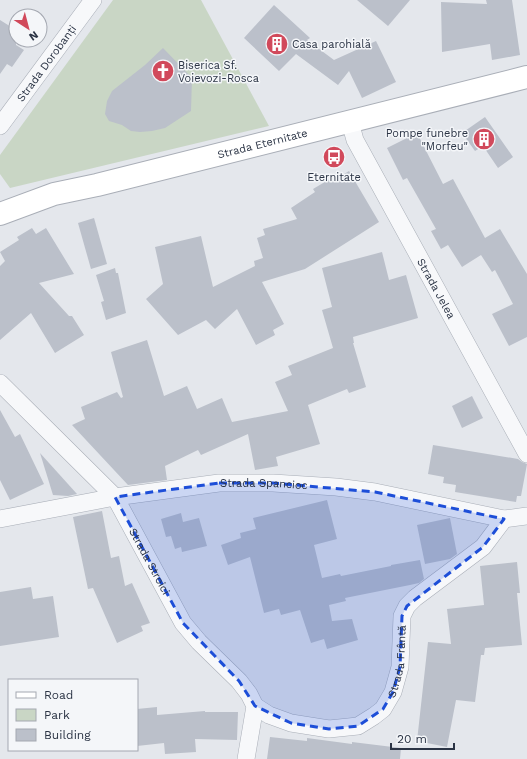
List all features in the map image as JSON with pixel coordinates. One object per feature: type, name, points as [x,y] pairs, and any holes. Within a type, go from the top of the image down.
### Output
[{"type":"street","name":"Strada Dorobanți","points":[[0,126],[92,0]]},
{"type":"street","name":"Strada Eternitate","points":[[0,214],[54,194],[97,185],[527,77]]},
{"type":"street","name":"Strada Jelea","points":[[350,122],[355,140],[527,454]]},
{"type":"street","name":"Strada Stroici","points":[[0,383],[115,497],[183,623],[199,642],[239,681],[249,694],[255,706]]},
{"type":"street","name":"Strada Spancioc","points":[[0,519],[115,497],[219,483],[274,483],[336,487],[367,491],[504,519],[527,516]]},
{"type":"street","name":"Strada Frântă","points":[[255,706],[269,715],[291,722],[329,729],[358,726],[374,716],[383,709],[393,692],[400,667],[402,616],[407,606],[483,547],[504,519]]},
{"type":"street","points":[[246,759],[255,706]]},
{"type":"highlighted area","points":[[219,483],[273,483],[375,492],[504,519],[483,547],[407,606],[402,616],[400,667],[393,692],[383,709],[358,726],[329,729],[291,723],[255,706],[239,681],[183,623],[115,497]]},
{"type":"green space","points":[[113,0],[201,0],[269,126],[10,188],[0,174],[0,155]]},
{"type":"building","points":[[357,0],[410,0],[388,26]]},
{"type":"building","points":[[486,0],[512,0],[520,55],[492,60],[490,44],[442,52],[441,2],[487,4]]},
{"type":"building","points":[[274,5],[310,38],[307,40],[334,60],[376,41],[396,82],[362,98],[349,71],[338,85],[296,54],[279,71],[244,38]]},
{"type":"building","points":[[0,20],[8,25],[8,48],[21,48],[24,50],[12,67],[7,64],[0,74]]},
{"type":"building","points":[[163,48],[192,78],[191,111],[165,128],[152,131],[131,131],[122,125],[109,121],[105,114],[107,101],[112,91],[145,65]]},
{"type":"building","name":"Pompe funebre \"Morfeu\"","points":[[485,117],[513,157],[498,168],[483,146],[475,151],[462,133]]},
{"type":"building","points":[[417,133],[443,184],[453,179],[485,238],[500,229],[527,274],[527,337],[509,346],[492,314],[513,304],[495,270],[492,272],[481,255],[462,267],[448,245],[441,249],[431,231],[436,229],[407,178],[403,180],[387,148]]},
{"type":"building","points":[[349,171],[379,222],[305,269],[262,282],[284,324],[273,330],[275,335],[256,345],[237,309],[215,329],[206,320],[178,335],[146,299],[163,284],[155,247],[201,236],[213,287],[255,266],[254,261],[263,258],[257,238],[265,235],[263,229],[297,219],[291,208],[315,192],[313,189],[335,176],[336,179]]},
{"type":"building","points":[[94,218],[107,264],[91,269],[78,223]]},
{"type":"building","points":[[32,228],[36,234],[46,228],[74,274],[39,283],[69,316],[72,316],[84,335],[55,353],[31,313],[0,340],[0,266],[5,261],[0,252],[19,240],[17,237]]},
{"type":"building","points":[[382,252],[389,280],[406,275],[418,318],[353,337],[353,343],[366,387],[349,393],[347,389],[308,405],[320,444],[276,457],[278,466],[255,470],[248,434],[201,455],[198,450],[165,466],[167,480],[128,485],[72,425],[85,419],[81,407],[117,392],[121,398],[123,397],[111,352],[147,340],[164,396],[187,386],[197,409],[222,398],[232,422],[288,411],[275,382],[292,375],[288,366],[333,348],[322,310],[332,307],[322,268]]},
{"type":"building","points":[[115,268],[116,273],[118,273],[126,313],[106,320],[101,302],[104,301],[96,275]]},
{"type":"building","points":[[472,396],[483,418],[462,428],[452,406]]},
{"type":"building","points":[[0,410],[15,437],[20,434],[44,484],[10,500],[0,480]]},
{"type":"building","points":[[433,445],[518,459],[527,464],[521,496],[517,496],[516,502],[455,492],[456,485],[443,483],[444,477],[428,474]]},
{"type":"building","points":[[40,453],[77,494],[68,496],[53,495]]},
{"type":"building","points":[[327,500],[337,539],[314,545],[322,578],[340,574],[341,576],[420,560],[424,579],[419,583],[345,598],[346,601],[329,605],[332,621],[352,619],[358,640],[327,649],[324,639],[311,643],[300,610],[281,615],[279,609],[264,613],[250,557],[228,565],[221,545],[241,538],[240,533],[256,529],[253,518]]},
{"type":"building","points":[[102,511],[111,558],[119,556],[125,586],[132,583],[150,623],[141,626],[143,631],[117,643],[93,588],[88,589],[73,517]]},
{"type":"building","points":[[181,513],[183,522],[199,518],[207,546],[182,552],[181,547],[175,549],[171,536],[166,537],[161,519]]},
{"type":"building","points":[[450,518],[457,554],[450,559],[425,564],[417,525]]},
{"type":"building","points":[[517,562],[520,593],[517,593],[522,645],[485,648],[484,655],[481,655],[475,702],[456,700],[447,747],[417,741],[428,642],[451,644],[447,609],[484,605],[480,566]]},
{"type":"building","points":[[31,587],[33,599],[53,596],[59,637],[0,646],[0,592]]},
{"type":"building","points":[[157,707],[157,715],[205,711],[238,712],[237,740],[195,739],[196,752],[165,754],[164,743],[138,746],[138,709]]},
{"type":"building","points":[[270,737],[307,741],[307,738],[352,744],[352,742],[401,748],[400,759],[267,759]]},
{"type":"place","name":"Casa parohială","points":[[277,44]]},
{"type":"place","name":"Biserica Sf. Voievozi-Rosca","points":[[163,71]]},
{"type":"place","name":"Pompe funebre \"Morfeu\"","points":[[484,139]]},
{"type":"place","name":"Eternitate","points":[[334,157]]}]
